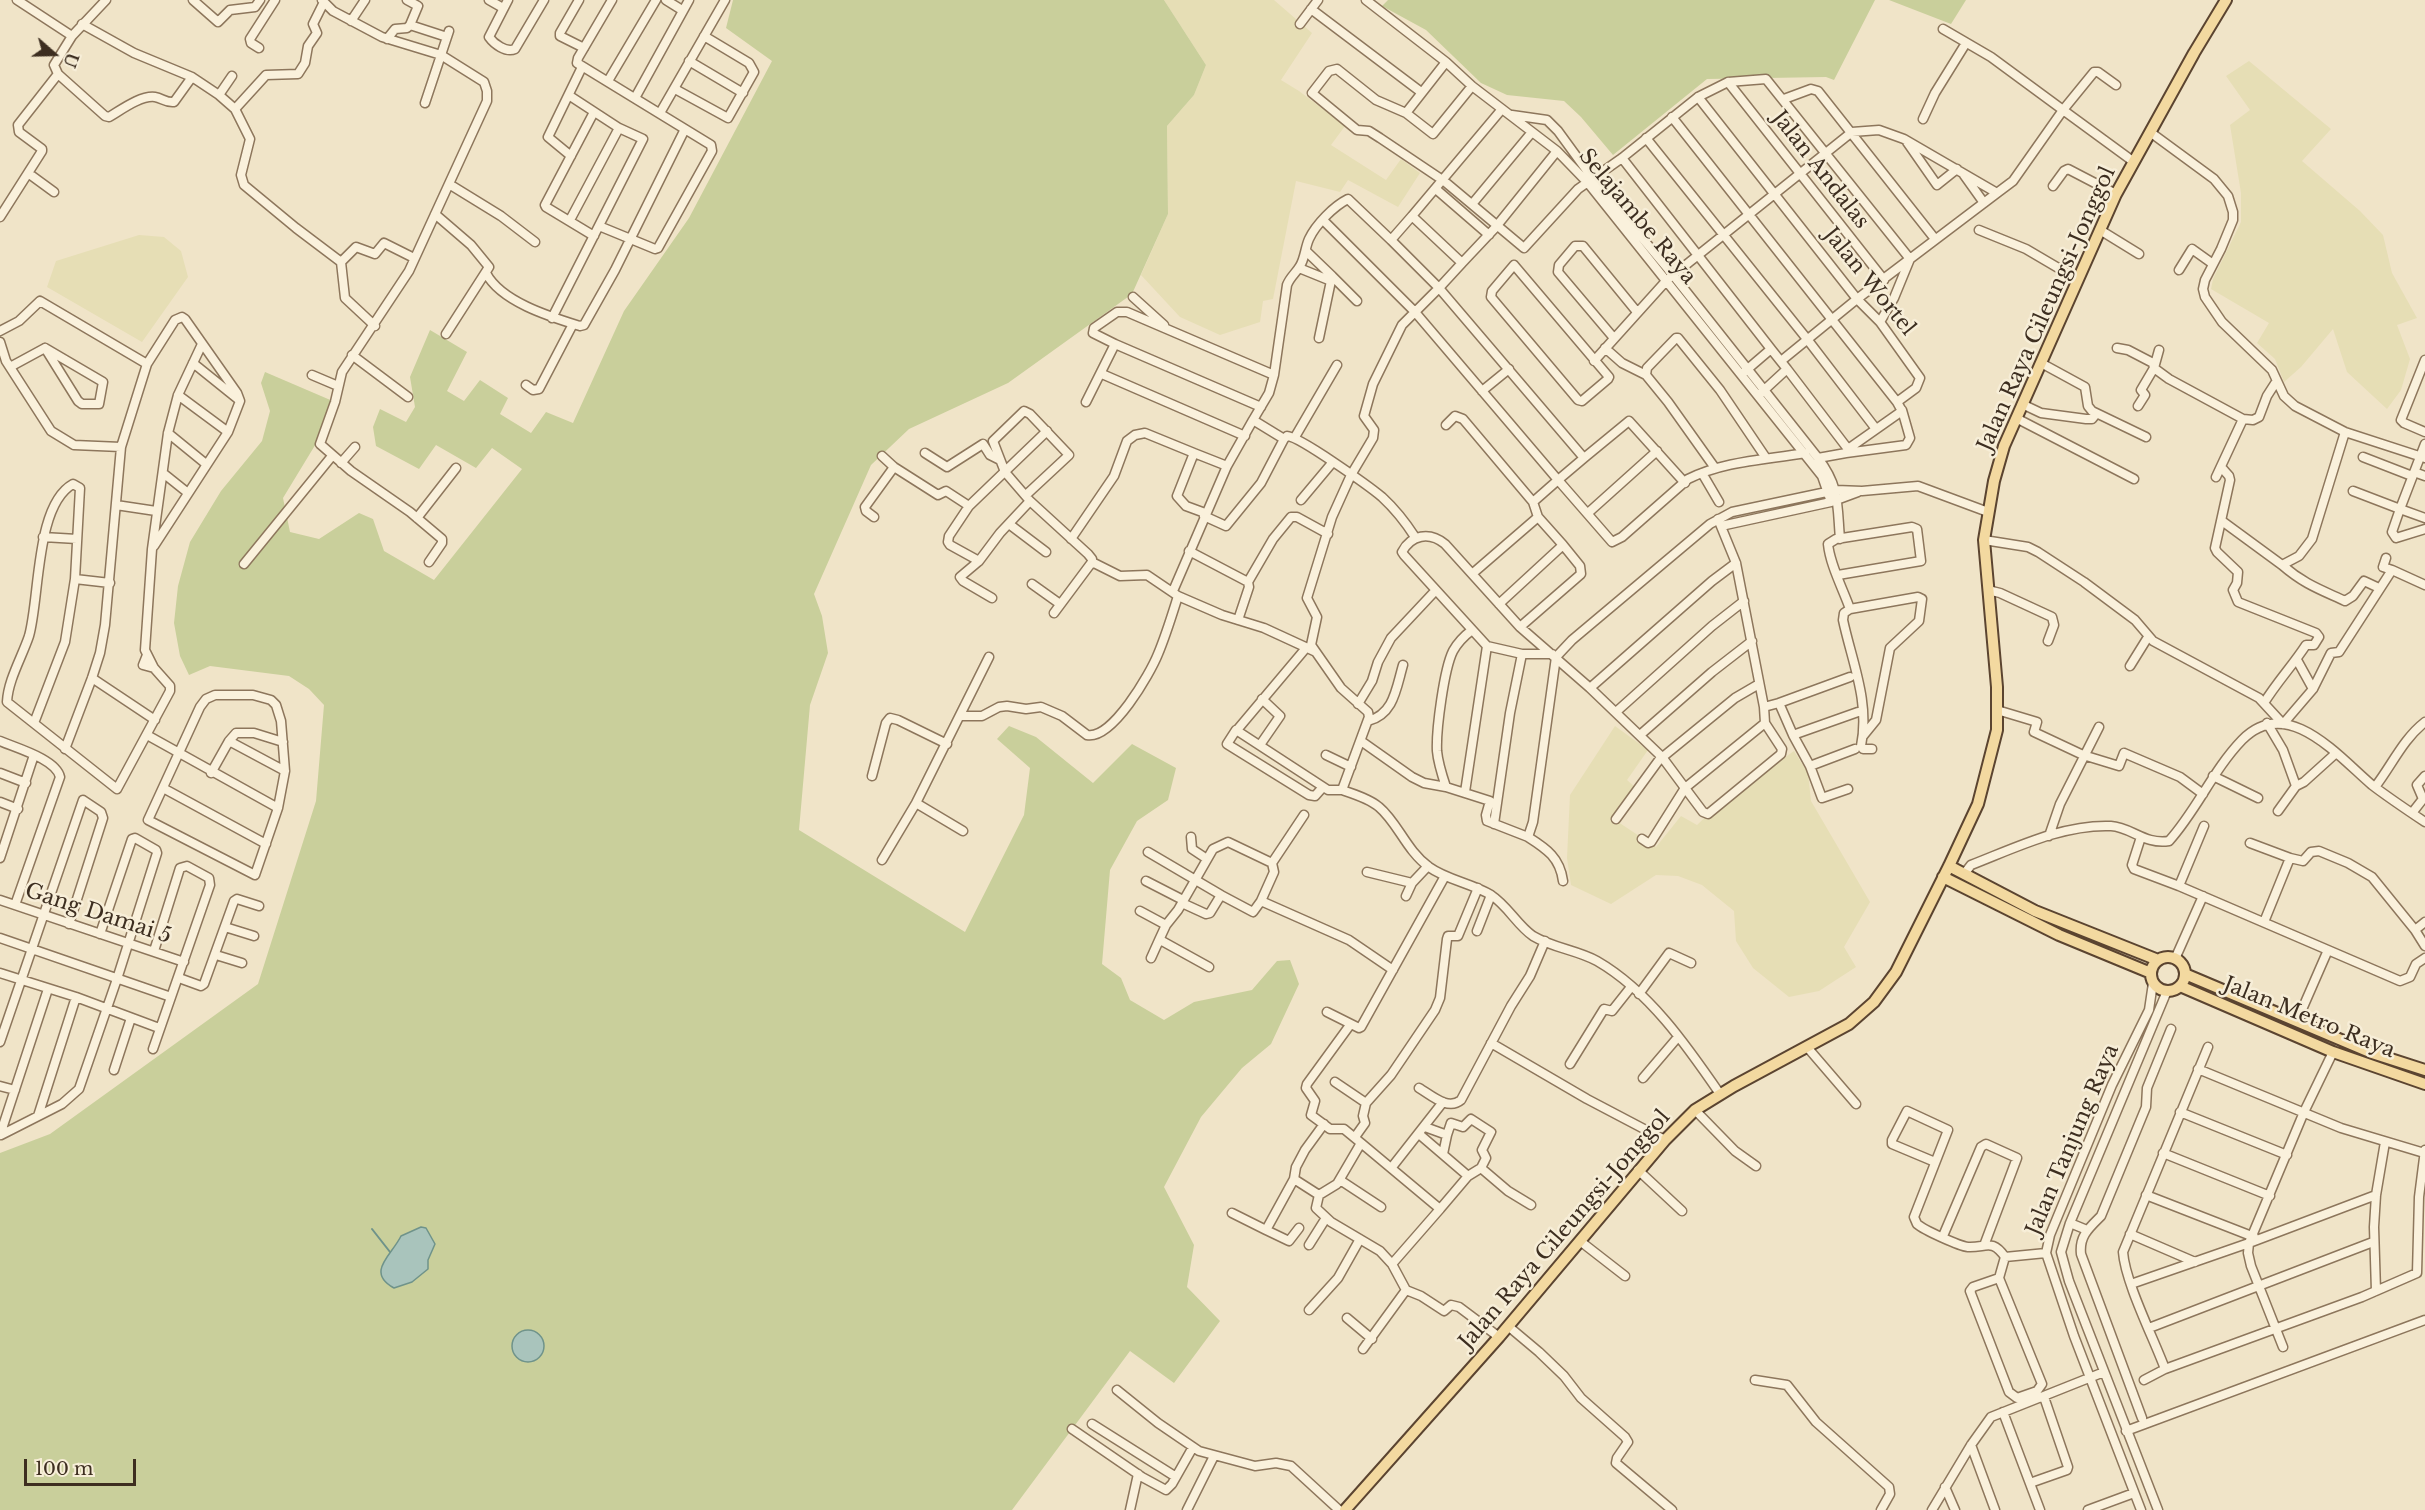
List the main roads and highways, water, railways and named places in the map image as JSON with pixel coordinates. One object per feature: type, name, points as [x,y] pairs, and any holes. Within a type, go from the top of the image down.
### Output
[{"type":"main road","name":"Jalan Raya Cileungsi-Jonggol","points":[[1345,1510],[1499,1337],[1638,1170],[1695,1110],[1849,1024],[1874,1002],[1896,972],[1978,804],[1997,730],[1997,687],[1984,540],[1988,512],[2004,447],[2116,194],[2226,0]]},
{"type":"main road","points":[[1943,877],[2152,978],[2166,991],[2180,986],[2185,974],[2184,968],[2175,959],[2169,957],[2158,960],[2035,911],[1949,866]]},
{"type":"main road","points":[[2152,978],[2153,966],[2158,960]]},
{"type":"main road","name":"Jalan Metro Raya","points":[[2185,974],[2372,1053],[2425,1070]]},
{"type":"main road","name":"Jalan Metro Raya","points":[[2180,986],[2333,1052],[2425,1084]]},
{"type":"water","points":[[421,1227],[426,1228],[435,1244],[428,1260],[428,1269],[412,1282],[394,1288],[382,1276],[383,1263],[401,1236]]},
{"type":"water","points":[[528,1330],[539,1335],[544,1346],[539,1357],[528,1362],[517,1357],[512,1346],[517,1335]]},
{"type":"waterway","points":[[372,1229],[390,1252]]}]
